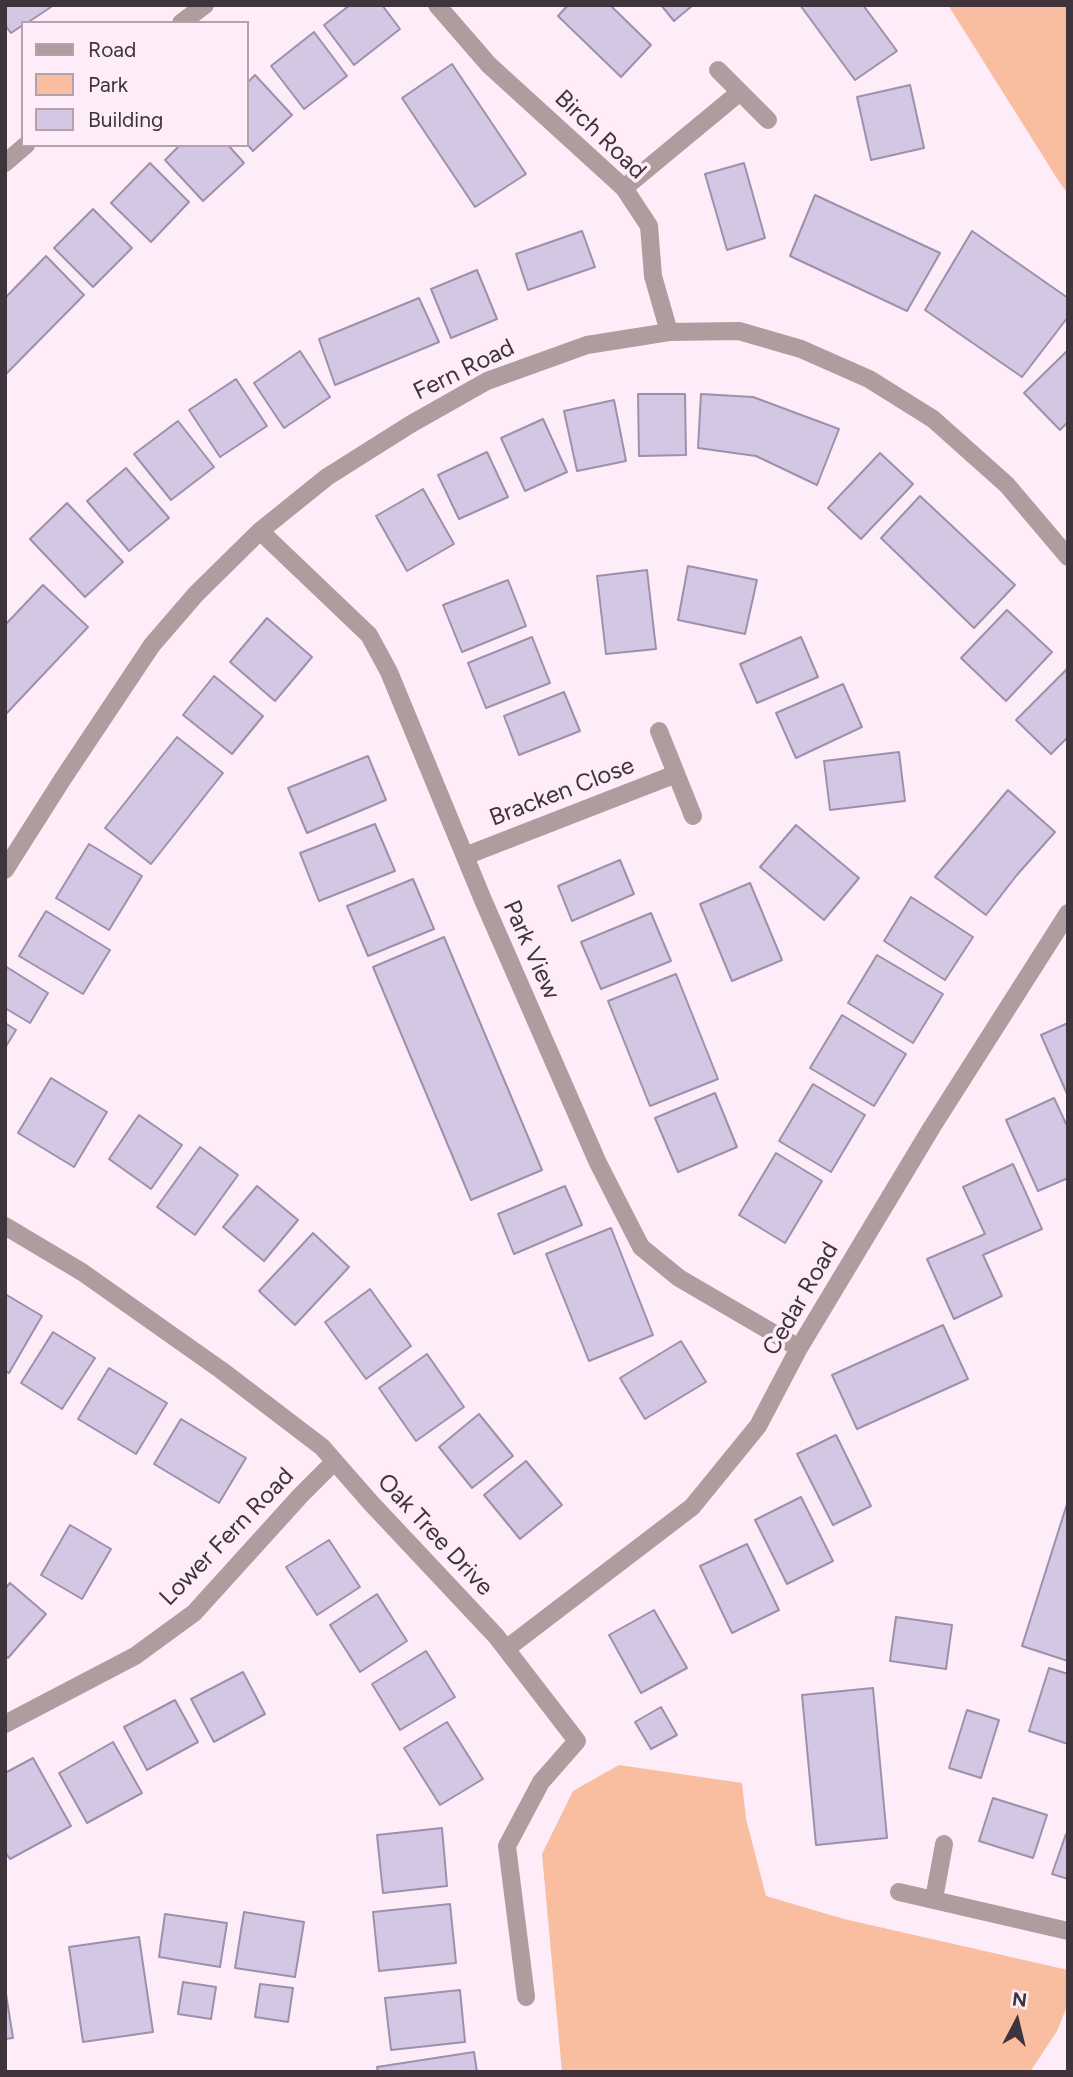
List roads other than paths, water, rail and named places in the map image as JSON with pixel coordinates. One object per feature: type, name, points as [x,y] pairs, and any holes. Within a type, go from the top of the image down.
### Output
[{"type":"street","points":[[184,21],[205,5]]},
{"type":"street","name":"Birch Road","points":[[437,5],[489,65],[624,188],[649,226],[653,276],[669,332]]},
{"type":"street","points":[[718,70],[768,120]]},
{"type":"street","points":[[624,188],[740,92]]},
{"type":"street","points":[[5,163],[24,147]]},
{"type":"street","name":"Fern Road","points":[[5,870],[152,645],[196,594],[260,531],[327,477],[411,424],[487,381],[587,345],[669,332],[739,331],[801,349],[869,379],[933,419],[1007,485],[1068,557]]},
{"type":"street","name":"Park View","points":[[260,531],[369,635],[389,672],[465,856],[598,1163],[641,1247],[679,1278],[799,1348]]},
{"type":"street","name":"Bracken Close","points":[[659,731],[692,816]]},
{"type":"street","name":"Bracken Close","points":[[465,856],[676,774]]},
{"type":"street","name":"Cedar Road","points":[[506,1649],[692,1507],[758,1426],[799,1348],[932,1127],[1068,913]]},
{"type":"street","name":"Oak Tree Drive","points":[[5,1226],[82,1272],[221,1370],[322,1447],[506,1649],[577,1741],[541,1782],[507,1846],[526,1997]]},
{"type":"street","name":"Lower Fern Road","points":[[5,1724],[135,1656],[194,1614],[334,1462]]},
{"type":"street","points":[[934,1899],[944,1844]]},
{"type":"street","points":[[899,1892],[1068,1931]]}]
